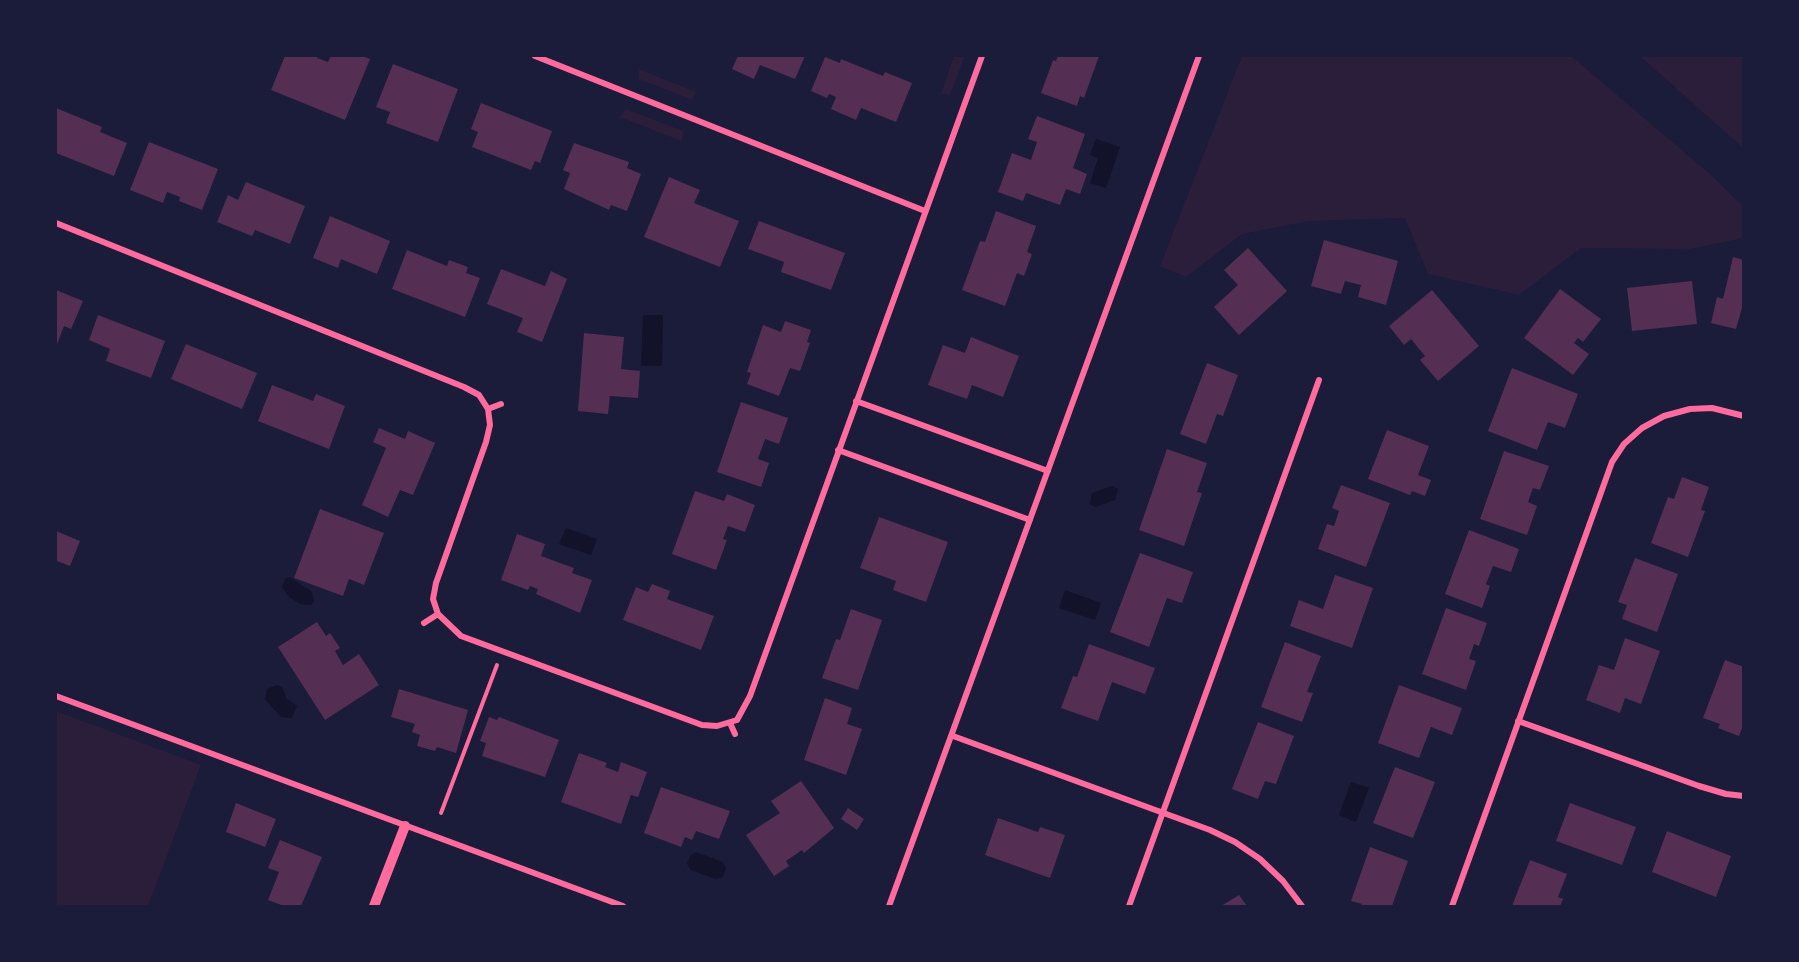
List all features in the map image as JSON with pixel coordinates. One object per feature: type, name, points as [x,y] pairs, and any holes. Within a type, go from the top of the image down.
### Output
[{"type":"street","points":[[535,56],[925,211]]},
{"type":"street","points":[[56,223],[479,395],[488,409],[490,425],[436,583],[433,599],[438,614],[461,636],[702,725],[730,723],[742,713],[750,696],[982,56]]},
{"type":"street","points":[[889,906],[953,736],[1199,56]]},
{"type":"street","points":[[1129,906],[1319,380]]},
{"type":"street","points":[[856,401],[1048,471]]},
{"type":"street","points":[[488,409],[501,404]]},
{"type":"street","points":[[1452,906],[1612,462],[1624,444],[1642,428],[1664,416],[1690,409],[1712,408],[1743,416]]},
{"type":"street","points":[[838,450],[1030,520]]},
{"type":"street","points":[[424,623],[438,614]]},
{"type":"street","points":[[56,696],[623,906]]},
{"type":"street","points":[[1518,721],[1700,786],[1726,794],[1743,796]]},
{"type":"street","points":[[730,723],[735,734]]},
{"type":"street","points":[[953,736],[1210,830],[1244,848],[1283,881],[1302,906]]},
{"type":"street","points":[[374,906],[405,826]]},
{"type":"path","points":[[441,813],[497,665]]},
{"type":"shaded area","points":[[954,56],[965,56],[950,95],[941,94]]},
{"type":"shaded area","points":[[1242,56],[1571,56],[1710,174],[1743,206],[1743,238],[1691,249],[1581,248],[1519,295],[1428,274],[1405,218],[1309,221],[1242,234],[1186,277],[1160,266]]},
{"type":"shaded area","points":[[1640,56],[1743,56],[1743,148]]},
{"type":"shaded area","points":[[639,69],[696,92],[692,100],[639,79]]},
{"type":"shaded area","points":[[626,109],[683,131],[681,141],[620,117]]},
{"type":"shaded area","points":[[1096,139],[1120,147],[1106,188],[1090,183],[1098,158],[1090,155]]},
{"type":"shaded area","points":[[643,315],[663,315],[662,366],[641,366]]},
{"type":"shaded area","points":[[1111,486],[1118,489],[1115,500],[1095,507],[1090,504],[1092,493]]},
{"type":"shaded area","points":[[566,528],[597,539],[591,555],[559,544]]},
{"type":"shaded area","points":[[290,577],[312,592],[314,601],[311,605],[302,605],[289,597],[282,587],[285,579]]},
{"type":"shaded area","points":[[1065,590],[1101,603],[1095,620],[1059,608]]},
{"type":"shaded area","points":[[277,685],[282,687],[287,699],[297,706],[292,718],[281,717],[265,699],[267,689]]},
{"type":"shaded area","points":[[56,711],[201,765],[148,906],[56,906]]},
{"type":"shaded area","points":[[1351,782],[1369,788],[1356,822],[1339,815]]},
{"type":"shaded area","points":[[696,852],[723,862],[726,868],[723,877],[716,879],[691,870],[687,864],[690,856]]},
{"type":"building","points":[[285,56],[318,56],[317,58],[328,62],[331,56],[362,56],[370,59],[345,120],[271,90]]},
{"type":"building","points":[[738,56],[805,56],[795,79],[760,65],[754,79],[732,69]]},
{"type":"building","points":[[1058,56],[1099,56],[1084,98],[1080,96],[1077,106],[1041,93],[1053,60],[1056,61]]},
{"type":"building","points":[[825,57],[840,63],[841,59],[883,76],[885,72],[912,83],[896,122],[861,108],[856,120],[831,109],[836,97],[829,94],[827,98],[811,91]]},
{"type":"building","points":[[393,64],[458,89],[438,142],[386,123],[390,112],[376,107]]},
{"type":"building","points":[[481,103],[552,131],[540,163],[535,161],[531,170],[472,147],[478,132],[471,129]]},
{"type":"building","points":[[56,108],[102,127],[100,132],[127,143],[114,176],[56,153]]},
{"type":"building","points":[[1037,116],[1085,134],[1073,168],[1087,174],[1080,194],[1066,189],[1060,205],[1026,193],[1023,201],[998,192],[1012,153],[1031,160],[1037,142],[1028,139]]},
{"type":"building","points":[[149,142],[218,169],[202,210],[179,201],[180,197],[167,192],[163,203],[130,190]]},
{"type":"building","points":[[574,143],[629,162],[627,168],[641,174],[627,211],[611,205],[609,210],[564,189],[570,173],[563,170]]},
{"type":"building","points":[[669,177],[700,190],[694,203],[739,221],[720,267],[644,237]]},
{"type":"building","points":[[246,182],[305,206],[290,244],[255,230],[252,236],[217,222],[228,195],[238,200]]},
{"type":"building","points":[[996,211],[1036,226],[1027,252],[1032,254],[1024,276],[1017,273],[1005,306],[962,290],[980,241],[985,242]]},
{"type":"building","points":[[330,216],[390,241],[377,274],[341,259],[338,268],[313,258]]},
{"type":"building","points":[[759,221],[845,253],[831,290],[781,272],[784,262],[748,249]]},
{"type":"building","points":[[1324,240],[1398,261],[1386,305],[1358,297],[1361,285],[1345,281],[1341,294],[1311,286]]},
{"type":"building","points":[[1248,248],[1287,291],[1239,335],[1214,307],[1238,285],[1224,270]]},
{"type":"building","points":[[407,250],[447,266],[449,260],[468,267],[466,273],[480,278],[465,317],[392,289]]},
{"type":"building","points":[[1733,257],[1744,260],[1744,301],[1736,329],[1711,323],[1717,297],[1723,299]]},
{"type":"building","points":[[501,269],[545,286],[551,271],[567,279],[542,342],[517,332],[523,318],[487,304]]},
{"type":"building","points":[[1692,281],[1697,324],[1632,331],[1627,288]]},
{"type":"building","points":[[1560,289],[1601,319],[1583,342],[1578,338],[1574,343],[1589,354],[1573,375],[1524,338]]},
{"type":"building","points":[[56,290],[83,301],[71,329],[64,326],[56,347]]},
{"type":"building","points":[[1432,290],[1479,346],[1438,381],[1420,360],[1425,356],[1411,339],[1404,345],[1389,326]]},
{"type":"building","points":[[98,315],[165,341],[151,378],[106,361],[110,349],[89,340]]},
{"type":"building","points":[[785,321],[811,330],[807,342],[810,343],[800,371],[790,368],[779,396],[747,384],[751,373],[747,372],[763,325],[781,332]]},
{"type":"building","points":[[584,333],[624,337],[621,369],[640,371],[638,398],[610,396],[608,414],[578,411]]},
{"type":"building","points":[[971,337],[1019,356],[1003,397],[972,385],[967,399],[928,385],[943,345],[965,353]]},
{"type":"building","points":[[186,344],[257,373],[242,409],[171,379]]},
{"type":"building","points":[[1207,363],[1238,375],[1223,416],[1217,414],[1206,444],[1180,434]]},
{"type":"building","points":[[1512,368],[1578,394],[1565,428],[1548,422],[1537,450],[1488,431]]},
{"type":"building","points":[[272,385],[313,401],[316,394],[345,406],[329,449],[258,421]]},
{"type":"building","points":[[741,402],[788,418],[779,444],[765,439],[758,459],[769,463],[761,487],[717,472]]},
{"type":"building","points":[[379,428],[405,439],[408,431],[435,443],[413,495],[400,490],[388,517],[362,505],[386,448],[373,442]]},
{"type":"building","points":[[1387,430],[1429,446],[1418,475],[1431,480],[1425,496],[1412,491],[1410,495],[1368,479]]},
{"type":"building","points":[[1167,449],[1207,463],[1197,492],[1202,493],[1184,546],[1139,530]]},
{"type":"building","points":[[1504,451],[1549,466],[1540,490],[1533,488],[1528,502],[1537,506],[1527,535],[1480,519]]},
{"type":"building","points":[[1682,477],[1709,487],[1701,510],[1705,511],[1688,557],[1651,543],[1668,497],[1674,499]]},
{"type":"building","points":[[1341,485],[1390,503],[1366,567],[1318,549],[1327,524],[1334,526],[1339,511],[1332,508]]},
{"type":"building","points":[[695,491],[724,501],[727,494],[755,505],[745,532],[728,526],[723,539],[727,540],[716,570],[672,554]]},
{"type":"building","points":[[320,509],[384,533],[364,585],[349,579],[343,596],[294,578]]},
{"type":"building","points":[[879,517],[948,542],[926,602],[893,590],[896,581],[860,568]]},
{"type":"building","points":[[1469,530],[1519,549],[1511,572],[1493,566],[1486,584],[1490,586],[1482,608],[1445,594]]},
{"type":"building","points":[[56,531],[80,541],[70,566],[57,561],[56,565]]},
{"type":"building","points":[[517,534],[545,544],[541,556],[574,568],[572,573],[592,580],[580,613],[536,594],[538,589],[530,586],[528,590],[501,580]]},
{"type":"building","points":[[1140,553],[1193,572],[1182,603],[1167,598],[1149,647],[1110,632]]},
{"type":"building","points":[[1635,558],[1678,574],[1657,632],[1622,619],[1627,605],[1618,602]]},
{"type":"building","points":[[1335,575],[1373,588],[1352,648],[1290,626],[1299,600],[1323,609]]},
{"type":"building","points":[[652,584],[670,591],[667,599],[714,616],[701,650],[623,620],[636,587],[648,592]]},
{"type":"building","points":[[1446,608],[1487,623],[1479,646],[1474,644],[1469,659],[1476,661],[1466,690],[1422,674]]},
{"type":"building","points":[[851,609],[882,620],[858,690],[822,678],[836,639],[840,640]]},
{"type":"building","points":[[317,622],[326,636],[330,633],[340,648],[335,651],[343,665],[359,654],[379,685],[325,720],[278,647]]},
{"type":"building","points":[[1625,638],[1660,651],[1641,704],[1625,698],[1620,713],[1586,700],[1599,665],[1614,670]]},
{"type":"building","points":[[1285,642],[1321,656],[1307,692],[1313,693],[1302,722],[1261,707]]},
{"type":"building","points":[[1089,644],[1155,668],[1145,694],[1112,682],[1098,721],[1061,708],[1073,676],[1077,677]]},
{"type":"building","points":[[1725,660],[1744,667],[1744,723],[1739,736],[1718,728],[1720,724],[1703,718]]},
{"type":"building","points":[[1399,685],[1462,708],[1452,735],[1431,727],[1419,758],[1378,743]]},
{"type":"building","points":[[399,689],[468,710],[456,753],[437,747],[435,751],[417,746],[420,735],[412,732],[415,724],[391,717]]},
{"type":"building","points":[[825,698],[852,708],[847,724],[862,729],[846,775],[804,760]]},
{"type":"building","points":[[489,717],[497,720],[499,717],[559,740],[545,777],[482,756],[486,743],[480,741]]},
{"type":"building","points":[[1258,722],[1294,736],[1276,784],[1265,781],[1258,799],[1232,789]]},
{"type":"building","points":[[579,753],[607,763],[605,767],[618,772],[621,762],[647,772],[638,797],[631,795],[621,824],[561,802]]},
{"type":"building","points":[[1395,767],[1435,782],[1413,838],[1373,823]]},
{"type":"building","points":[[801,781],[834,828],[804,853],[802,850],[786,861],[789,866],[774,876],[746,835],[780,813],[771,801]]},
{"type":"building","points":[[661,787],[730,811],[719,839],[696,831],[692,840],[685,837],[681,847],[644,833]]},
{"type":"building","points":[[236,803],[276,819],[265,847],[226,832]]},
{"type":"building","points":[[1570,803],[1636,827],[1622,865],[1556,841]]},
{"type":"building","points":[[848,808],[864,819],[857,830],[841,819]]},
{"type":"building","points":[[998,818],[1038,832],[1040,827],[1065,835],[1050,878],[985,855]]},
{"type":"building","points":[[1667,831],[1731,856],[1716,897],[1652,872]]},
{"type":"building","points":[[280,840],[322,857],[301,906],[284,906],[268,900],[279,872],[268,868]]},
{"type":"building","points":[[1370,847],[1408,861],[1392,906],[1361,906],[1362,904],[1351,901]]},
{"type":"building","points":[[1530,860],[1567,874],[1558,897],[1563,899],[1560,906],[1512,906]]},
{"type":"building","points":[[1239,895],[1247,906],[1221,906]]}]
